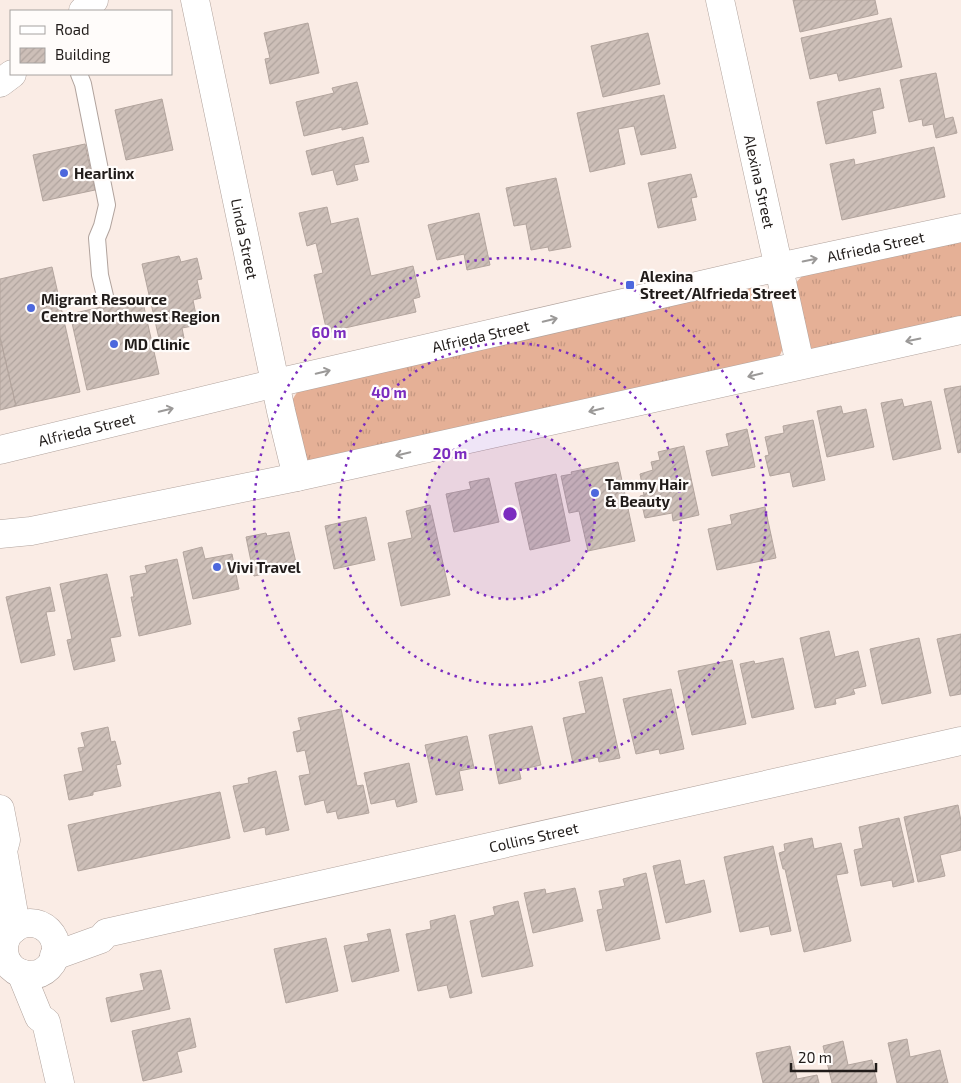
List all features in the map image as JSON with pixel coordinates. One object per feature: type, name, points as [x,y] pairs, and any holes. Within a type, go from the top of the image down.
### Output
[{"type":"street","points":[[84,10],[94,0]]},
{"type":"street","name":"Linda Street","points":[[195,0],[297,477]]},
{"type":"street","name":"Alexina Street","points":[[720,0],[800,364]]},
{"type":"street","points":[[0,83],[11,75]]},
{"type":"street","name":"Alfrieda Street","points":[[0,450],[276,383],[779,267],[961,228]]},
{"type":"street","points":[[0,534],[31,531],[297,477],[800,364],[961,330]]},
{"type":"street","name":"Collins Street","points":[[24,949],[98,926],[106,932],[961,741]]},
{"type":"street","points":[[0,809],[6,840],[3,851],[14,914],[24,949],[25,986],[39,1017],[46,1022],[60,1083]]},
{"type":"lane","points":[[79,75],[83,84],[107,205],[97,238],[100,275],[105,296]]},
{"type":"green space","points":[[961,240],[961,317],[811,349],[807,348],[794,285],[802,276]]},
{"type":"green space","points":[[751,286],[759,286],[771,293],[784,346],[780,355],[775,358],[306,460],[291,402],[299,389]]},
{"type":"building","points":[[793,0],[875,0],[878,14],[800,32]]},
{"type":"building","points":[[891,18],[902,67],[839,81],[837,73],[810,79],[801,38]]},
{"type":"building","points":[[308,23],[319,73],[270,84],[265,59],[270,58],[264,33]]},
{"type":"building","points":[[648,33],[660,84],[603,97],[591,46]]},
{"type":"building","points":[[936,73],[945,119],[953,117],[957,133],[936,138],[933,124],[923,126],[922,119],[909,122],[900,80]]},
{"type":"building","points":[[357,82],[368,124],[342,130],[342,127],[304,136],[296,102],[334,93],[332,88]]},
{"type":"building","points":[[880,88],[884,108],[872,111],[876,133],[826,144],[817,102]]},
{"type":"building","points":[[664,95],[676,148],[641,155],[634,126],[618,129],[625,164],[590,172],[577,113]]},
{"type":"building","points":[[162,99],[173,150],[126,160],[115,110]]},
{"type":"building","points":[[363,137],[369,162],[354,165],[358,180],[337,185],[333,170],[312,175],[306,151]]},
{"type":"building","name":"Hearlinx","points":[[85,144],[95,190],[43,201],[33,155]]},
{"type":"building","points":[[934,147],[945,197],[842,220],[830,164],[854,159],[855,165]]},
{"type":"building","points":[[691,174],[697,197],[691,198],[696,220],[658,228],[648,183]]},
{"type":"building","points":[[556,178],[571,247],[549,251],[548,247],[531,250],[526,224],[514,226],[506,188]]},
{"type":"building","points":[[327,207],[331,224],[358,218],[371,276],[413,266],[420,297],[413,299],[416,312],[327,332],[314,275],[323,273],[316,243],[307,246],[299,213]]},
{"type":"building","points":[[479,213],[490,265],[467,270],[464,254],[437,260],[428,225]]},
{"type":"building","points":[[179,256],[181,262],[197,258],[202,279],[197,280],[201,298],[193,300],[198,325],[182,328],[184,338],[160,343],[142,264]]},
{"type":"building","name":"Migrant Resource Centre Northwest Region","points":[[52,267],[80,392],[16,406],[0,337],[0,279]]},
{"type":"building","name":"MD Clinic","points":[[142,298],[159,374],[87,390],[70,314]]},
{"type":"building","points":[[0,337],[16,406],[0,410]]},
{"type":"building","points":[[961,386],[961,452],[958,453],[944,389]]},
{"type":"building","points":[[902,399],[904,407],[931,401],[941,449],[893,460],[881,403]]},
{"type":"building","points":[[841,406],[843,414],[866,409],[874,447],[827,457],[817,411]]},
{"type":"building","points":[[813,420],[825,480],[793,487],[790,472],[770,476],[765,456],[769,455],[765,437],[784,433],[783,426]]},
{"type":"building","points":[[747,429],[755,467],[712,476],[706,451],[729,446],[726,434]]},
{"type":"building","points":[[684,446],[699,515],[673,521],[672,513],[645,518],[640,496],[644,495],[640,474],[653,470],[651,462],[660,460],[658,452]]},
{"type":"building","name":"Tammy Hair & Beauty","points":[[618,462],[635,541],[588,551],[579,511],[569,513],[561,476]]},
{"type":"building","points":[[556,474],[570,541],[530,550],[515,483]]},
{"type":"building","points":[[489,478],[499,522],[454,532],[446,494],[471,489],[469,482]]},
{"type":"building","points":[[430,505],[450,595],[401,606],[388,543],[412,538],[406,511]]},
{"type":"building","points":[[765,507],[776,558],[717,570],[708,529],[732,524],[730,515]]},
{"type":"building","points":[[366,517],[375,560],[334,569],[325,526]]},
{"type":"building","points":[[289,532],[297,567],[254,576],[246,537],[266,533],[267,536]]},
{"type":"building","points":[[202,547],[205,559],[232,554],[239,589],[193,599],[183,552]]},
{"type":"building","points":[[177,559],[191,624],[139,636],[131,597],[134,597],[130,576],[147,573],[145,566]]},
{"type":"building","points":[[107,574],[121,636],[110,638],[115,661],[74,670],[67,640],[72,639],[60,584]]},
{"type":"building","points":[[50,587],[55,611],[46,612],[55,655],[21,663],[6,597]]},
{"type":"building","points":[[829,631],[835,657],[858,651],[866,686],[853,689],[855,694],[835,699],[836,704],[815,708],[800,638]]},
{"type":"building","points":[[961,634],[961,694],[950,696],[937,639]]},
{"type":"building","points":[[919,638],[931,693],[882,704],[870,649]]},
{"type":"building","points":[[783,658],[794,709],[752,718],[740,664],[754,661],[755,664]]},
{"type":"building","points":[[732,660],[746,724],[692,735],[678,671]]},
{"type":"building","points":[[602,677],[620,758],[599,762],[598,757],[573,763],[563,718],[586,713],[579,682]]},
{"type":"building","points":[[671,689],[684,749],[660,754],[659,749],[636,754],[623,699]]},
{"type":"building","points":[[341,709],[357,786],[363,785],[369,813],[338,819],[336,811],[327,813],[324,800],[305,805],[299,776],[310,774],[305,750],[297,752],[293,732],[301,730],[298,718]]},
{"type":"building","points":[[532,726],[541,765],[519,770],[521,779],[499,784],[489,735]]},
{"type":"building","points":[[108,727],[111,742],[115,741],[121,764],[116,765],[121,786],[69,800],[64,775],[83,771],[78,748],[85,747],[81,733]]},
{"type":"building","points":[[467,736],[474,768],[459,771],[463,790],[436,795],[425,745]]},
{"type":"building","points":[[409,763],[417,802],[397,807],[395,799],[371,804],[364,773]]},
{"type":"building","points":[[276,771],[289,830],[266,835],[265,827],[244,832],[233,786],[249,783],[248,778]]},
{"type":"building","points":[[220,792],[230,838],[78,871],[68,825]]},
{"type":"building","points":[[958,805],[961,821],[961,850],[940,855],[945,876],[918,882],[904,817]]},
{"type":"building","points":[[899,818],[914,882],[893,887],[892,880],[861,886],[854,850],[863,848],[859,827]]},
{"type":"building","points":[[812,838],[814,849],[841,843],[848,873],[836,875],[851,941],[804,952],[785,869],[783,869],[779,853],[785,851],[784,844]]},
{"type":"building","points":[[773,846],[791,931],[771,935],[769,926],[740,932],[724,857]]},
{"type":"building","points":[[680,860],[685,885],[704,880],[711,912],[666,923],[653,866]]},
{"type":"building","points":[[646,873],[660,939],[606,951],[597,910],[603,909],[599,891],[625,886],[623,879]]},
{"type":"building","points":[[575,888],[583,921],[533,933],[524,893],[545,889],[546,894]]},
{"type":"building","points":[[518,901],[533,966],[482,977],[470,921],[495,915],[493,907]]},
{"type":"building","points":[[455,915],[472,993],[450,998],[447,985],[418,991],[406,934],[431,929],[430,921]]},
{"type":"building","points":[[390,929],[399,971],[352,982],[344,946],[369,941],[367,934]]},
{"type":"building","points":[[326,938],[338,991],[286,1003],[274,949]]},
{"type":"building","points":[[161,970],[170,1009],[111,1022],[106,998],[144,990],[140,974]]},
{"type":"building","points":[[190,1018],[196,1047],[177,1052],[182,1072],[143,1081],[132,1031]]},
{"type":"building","points":[[907,1039],[910,1057],[940,1050],[948,1083],[897,1083],[888,1043]]},
{"type":"building","points":[[843,1041],[848,1065],[872,1060],[877,1083],[832,1083],[823,1046]]},
{"type":"building","points":[[790,1046],[797,1079],[817,1075],[819,1083],[763,1083],[756,1053]]},
{"type":"place","name":"Hearlinx","points":[[64,173]]},
{"type":"place","name":"Alexina Street/Alfrieda Street","points":[[630,285]]},
{"type":"place","name":"Migrant Resource Centre Northwest Region","points":[[31,308]]},
{"type":"place","name":"MD Clinic","points":[[114,344]]},
{"type":"place","name":"Tammy Hair & Beauty","points":[[595,493]]},
{"type":"place","name":"Vivi Travel","points":[[217,567]]}]
